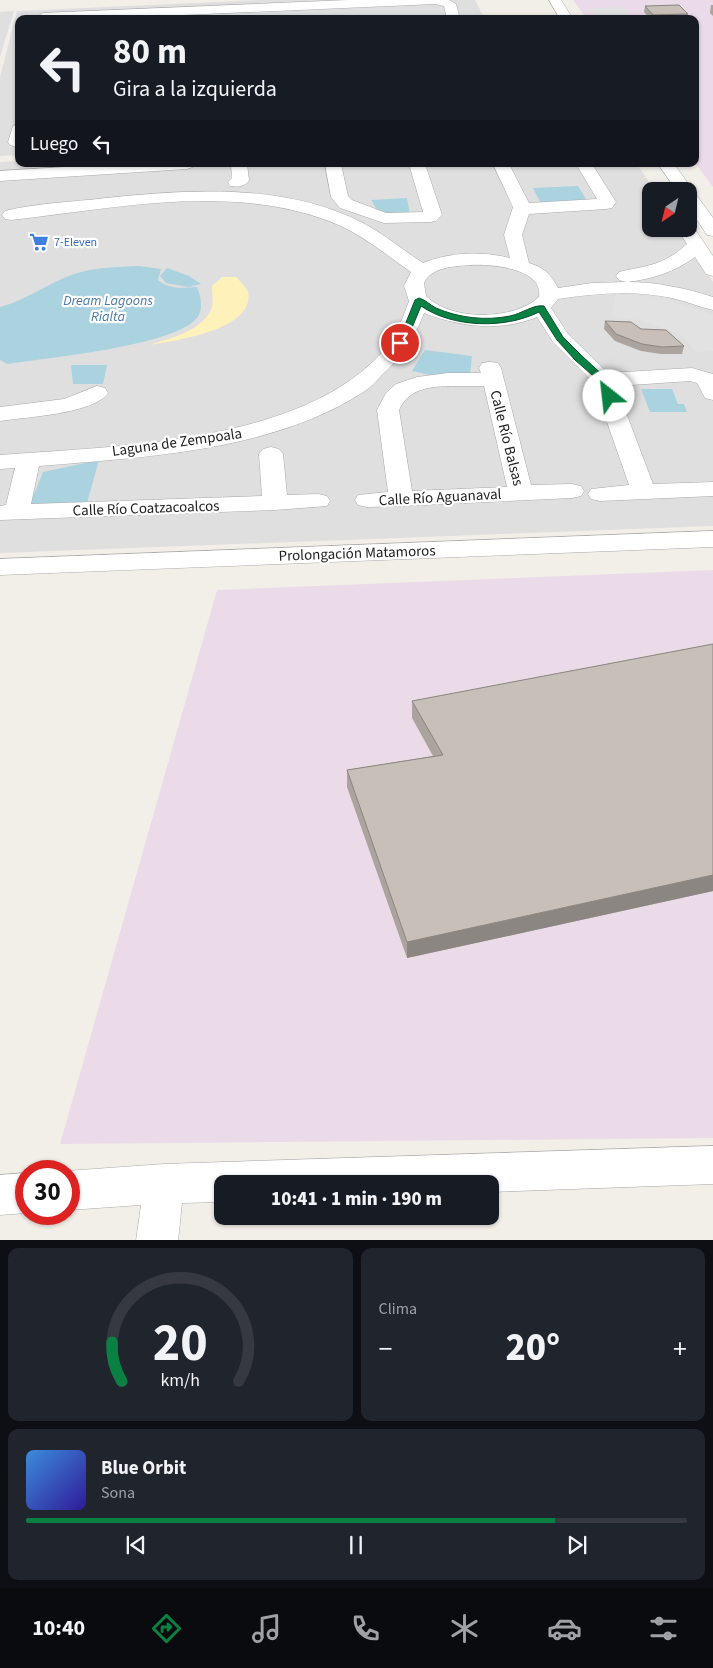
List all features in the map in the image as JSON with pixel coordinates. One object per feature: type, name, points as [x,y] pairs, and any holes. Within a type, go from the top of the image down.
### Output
[{"type":"street","points":[[555,0],[564,15]]},
{"type":"street","points":[[70,15],[444,1],[450,4],[453,15]]},
{"type":"street","points":[[0,176],[140,167]]},
{"type":"street","points":[[236,182],[241,180],[239,167]]},
{"type":"street","points":[[334,167],[342,201],[384,218],[432,216],[418,167]]},
{"type":"street","points":[[502,167],[521,204],[513,235],[520,265]]},
{"type":"street","points":[[521,210],[606,204],[607,202],[586,167]]},
{"type":"street","points":[[660,182],[659,177],[665,167]]},
{"type":"street","points":[[669,167],[679,182]]},
{"type":"street","points":[[4,213],[157,198],[213,196],[287,204],[346,222],[375,238],[422,272]]},
{"type":"street","points":[[698,209],[713,231]]},
{"type":"street","points":[[346,222],[368,213]]},
{"type":"street","points":[[691,238],[713,270]]},
{"type":"street","points":[[657,280],[696,246]]},
{"type":"street","points":[[644,492],[603,380],[578,358],[560,338],[546,295],[537,273],[520,265],[500,260],[463,259],[437,264],[422,272],[414,281],[413,291],[419,300],[431,309],[447,315],[474,320],[509,319],[527,314],[546,295],[657,280],[713,304]]},
{"type":"street","name":"Laguna de Zempoala","points":[[0,462],[201,441],[248,432],[311,411],[361,383],[392,355],[407,330],[419,300]]},
{"type":"street","name":"Calle Río Balsas","points":[[394,395],[414,384],[491,374],[521,493]]},
{"type":"street","points":[[603,380],[692,374],[706,379],[713,393]]},
{"type":"street","points":[[361,383],[394,395],[388,410],[401,498]]},
{"type":"street","points":[[0,414],[69,405],[97,393]]},
{"type":"street","points":[[270,454],[275,503]]},
{"type":"street","name":"Calle Río Coatzacoalcos","points":[[29,459],[8,513],[318,501]]},
{"type":"street","points":[[600,494],[713,489]]},
{"type":"street","name":"Calle Río Aguanaval","points":[[367,500],[572,491]]},
{"type":"street","name":"Prolongación Matamoros","points":[[0,567],[713,539]]},
{"type":"street","points":[[80,1189],[164,1184],[713,1165]]},
{"type":"street","points":[[158,1240],[164,1184]]},
{"type":"street","points":[[0,1195],[15,1194]]},
{"type":"shaded area","points":[[262,0],[475,0],[483,15],[16,15],[17,11]]},
{"type":"shaded area","points":[[573,0],[713,0],[713,187],[698,167],[699,15],[584,15]]},
{"type":"shaded area","points":[[624,7],[631,15],[595,15],[590,8]]},
{"type":"shaded area","points":[[14,11],[0,57],[0,12]]},
{"type":"shaded area","points":[[15,19],[15,155],[0,156],[0,77]]},
{"type":"shaded area","points":[[15,161],[15,167],[639,167],[649,182],[642,182],[642,238],[685,238],[713,282],[713,526],[0,553],[0,162]]},
{"type":"shaded area","points":[[616,294],[659,297],[713,315],[713,351],[696,352],[681,335],[640,320],[612,316]]},
{"type":"shaded area","points":[[713,570],[713,1138],[60,1144],[217,590]]},
{"type":"sand","points":[[222,277],[236,277],[248,292],[247,305],[239,316],[227,324],[210,331],[149,345],[175,337],[200,324],[212,308],[212,286]]},
{"type":"water","points":[[578,186],[588,202],[541,204],[533,188]]},
{"type":"water","points":[[407,198],[410,215],[379,213],[371,200]]},
{"type":"water","name":"Dream Lagoons Rialta","points":[[139,266],[161,269],[158,280],[167,285],[177,288],[197,287],[201,299],[199,316],[183,328],[162,337],[136,344],[7,364],[0,360],[0,307],[74,274],[98,269]]},
{"type":"water","points":[[167,268],[189,276],[201,284],[188,287],[166,283],[160,276]]},
{"type":"water","points":[[425,350],[472,356],[470,374],[443,378],[412,371]]},
{"type":"water","points":[[71,365],[107,365],[103,384],[73,384]]},
{"type":"water","points":[[641,389],[672,389],[678,404],[684,404],[687,412],[650,412]]},
{"type":"water","points":[[99,460],[87,503],[30,504],[43,472]]},
{"type":"building","points":[[679,5],[688,14],[653,15],[645,6]]},
{"type":"building","points":[[605,321],[631,322],[641,329],[666,330],[684,346],[662,347],[642,344],[616,334]]},
{"type":"building","points":[[713,644],[713,875],[407,942],[347,770],[443,755],[412,701]]},
{"type":"place","name":"7-Eleven","points":[[39,242]]},
{"type":"route","points":[[400,343],[419,300],[431,309],[467,320],[489,321],[509,319],[541,308],[560,338],[578,358],[603,380],[609,396]]}]
